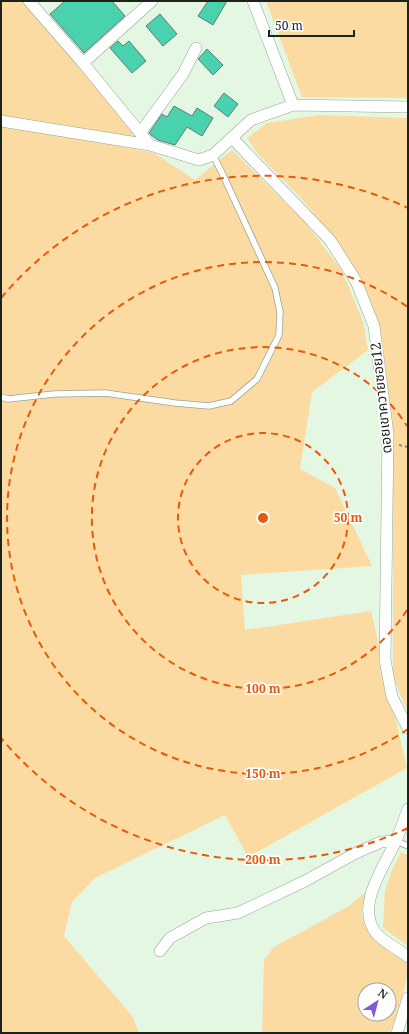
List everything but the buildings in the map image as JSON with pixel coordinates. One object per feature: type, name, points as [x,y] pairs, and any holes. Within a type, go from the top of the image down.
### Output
[{"type":"street","points":[[83,63],[152,1]]},
{"type":"street","points":[[252,1],[293,105]]},
{"type":"street","points":[[35,3],[150,144]]},
{"type":"street","points":[[140,133],[183,74],[196,48]]},
{"type":"street","points":[[1,121],[150,144],[199,160],[213,155],[251,120],[293,105],[408,107]]},
{"type":"street","name":"ดอยเขาควายซอย12","points":[[232,138],[330,240],[356,281],[374,326],[388,434],[385,660],[392,697],[408,728]]},
{"type":"street","points":[[408,809],[396,841],[371,891],[368,913],[370,923],[375,932],[382,939],[398,948],[408,957]]},
{"type":"street","points":[[160,951],[170,938],[206,918],[238,913],[381,842],[396,841]]},
{"type":"street","points":[[397,1033],[408,998]]},
{"type":"lane","points":[[1,397],[8,399],[54,394],[106,393],[175,403],[209,406],[231,401],[257,379],[279,335],[280,312],[275,288],[224,175],[213,155]]},
{"type":"lane","points":[[396,841],[408,846]]},
{"type":"shaded area","points":[[1,1],[25,1],[150,145],[1,121]]},
{"type":"shaded area","points":[[266,1],[408,1],[408,98],[302,97]]},
{"type":"shaded area","points":[[319,115],[408,118],[408,712],[393,677],[393,448],[382,352],[368,295],[338,242],[299,196],[258,154],[247,138],[267,123]]},
{"type":"shaded area","points":[[1,127],[91,140],[154,153],[195,180],[232,150],[304,221],[341,269],[363,321],[368,350],[312,392],[300,469],[335,488],[372,566],[241,575],[245,630],[371,611],[407,768],[248,857],[225,815],[95,878],[72,902],[64,936],[133,1017],[139,1033],[1,1033]]},
{"type":"shaded area","points":[[401,852],[408,855],[408,946],[383,928],[385,891],[392,870]]},
{"type":"shaded area","points":[[368,890],[363,905],[363,919],[372,936],[406,964],[407,972],[402,1000],[397,1014],[397,982],[357,982],[357,1022],[394,1022],[389,1033],[262,1033],[264,960],[274,947],[349,906]]}]
